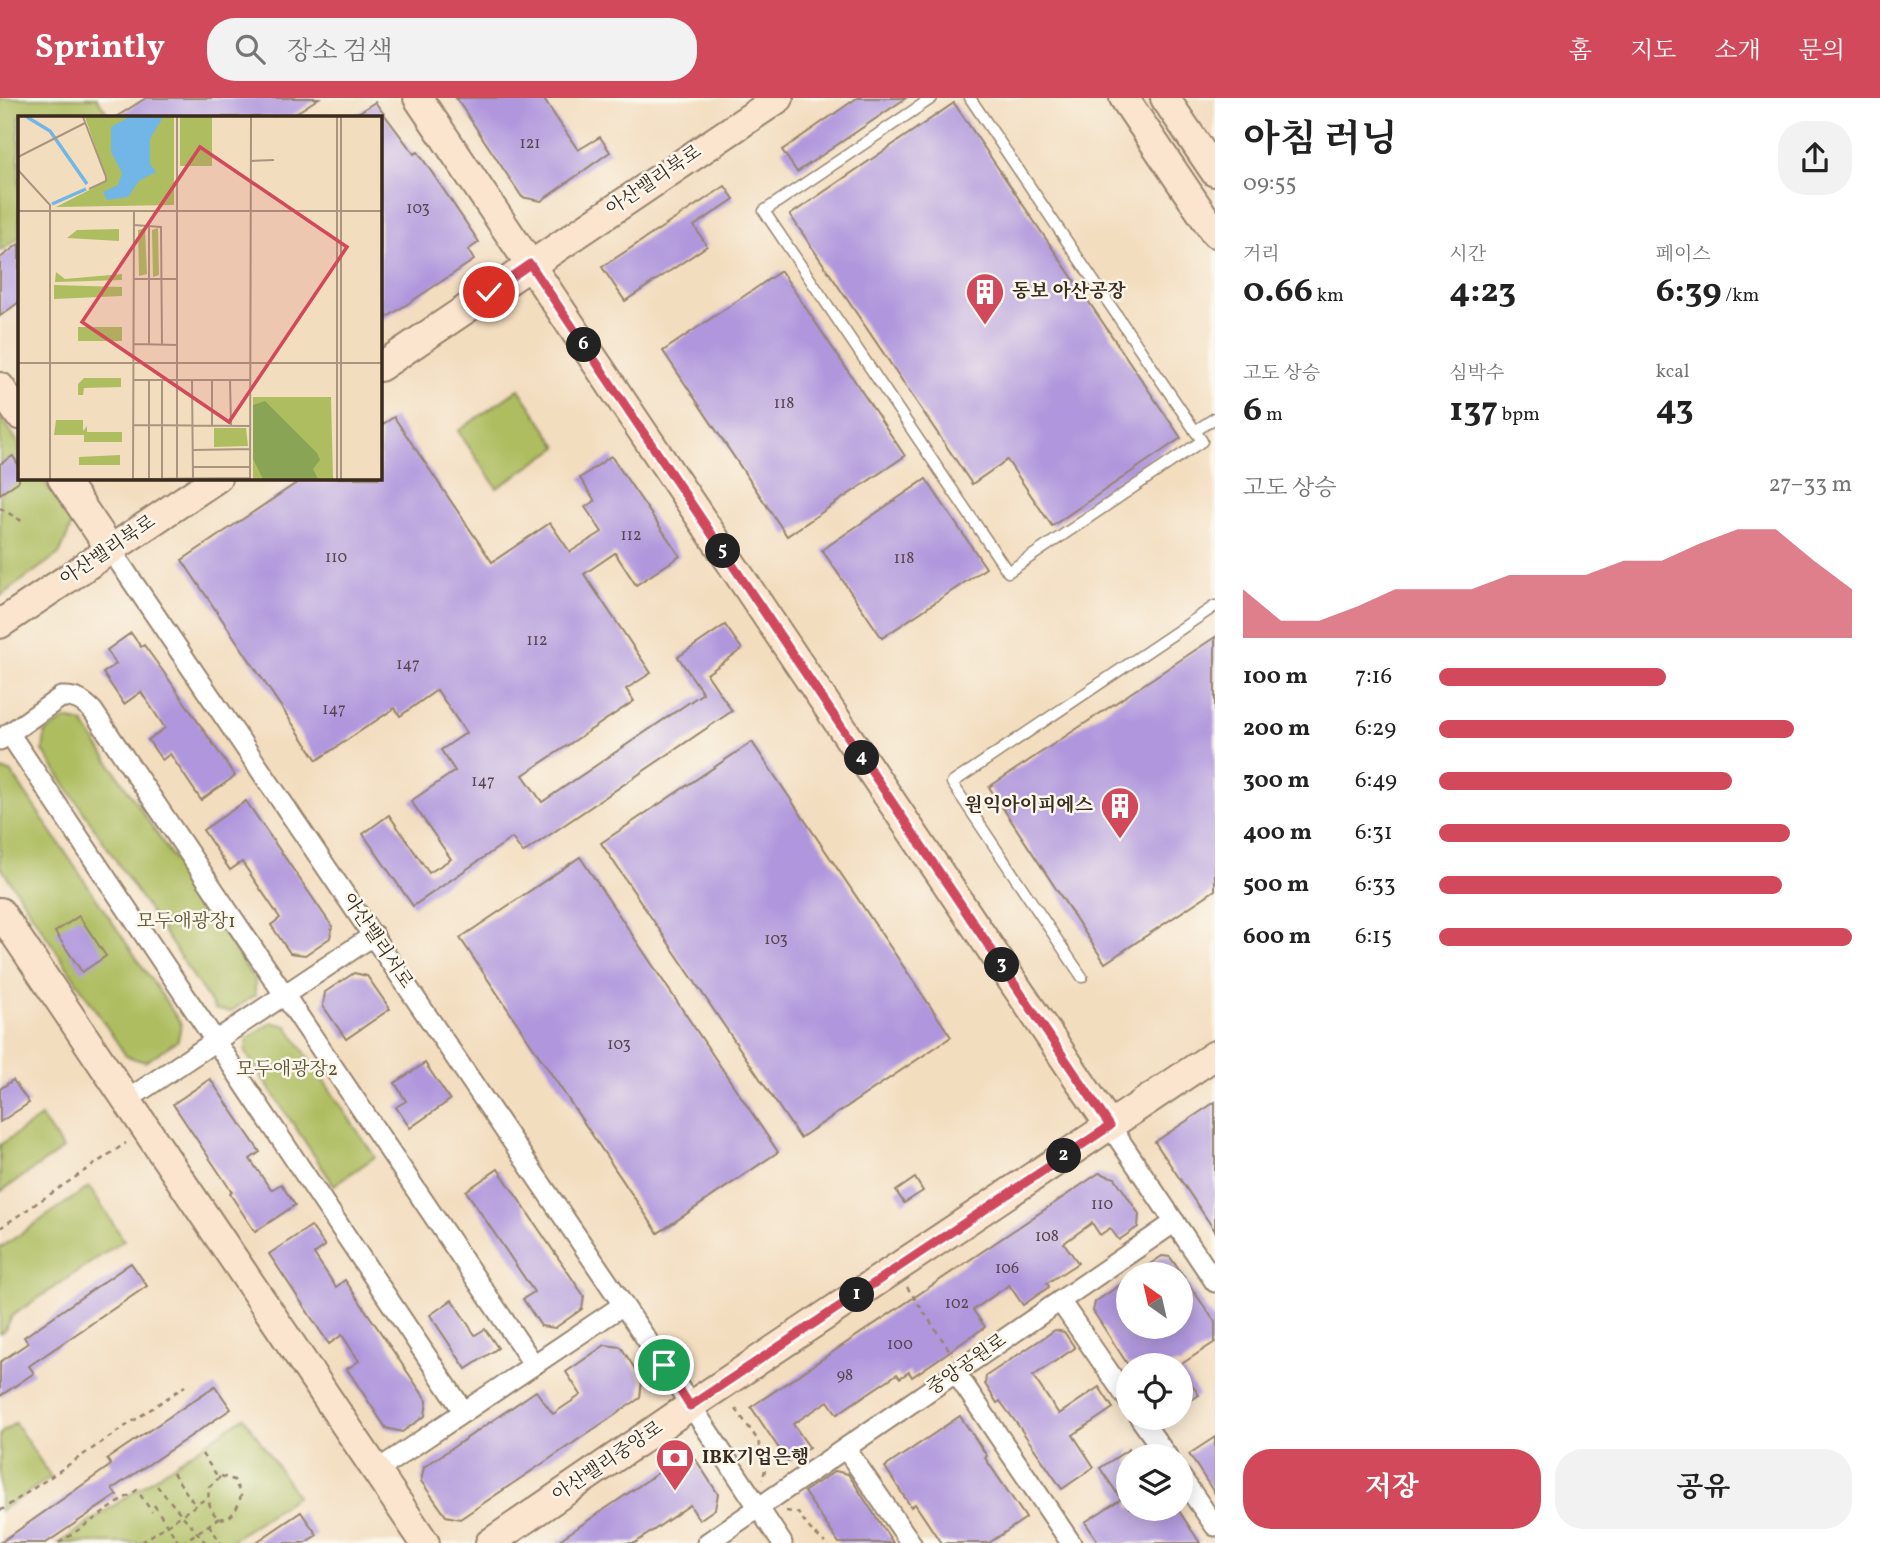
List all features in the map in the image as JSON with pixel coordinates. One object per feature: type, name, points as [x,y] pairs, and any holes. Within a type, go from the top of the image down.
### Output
[{"type":"street","points":[[418,98],[1215,1282]]},
{"type":"street","name":"아산밸리북로","points":[[382,366],[779,98]]},
{"type":"street","points":[[1124,98],[1215,233]]},
{"type":"street","points":[[1165,98],[1215,172]]},
{"type":"street","points":[[0,387],[18,414]]},
{"type":"street","name":"아산밸리서로","points":[[63,480],[690,1406]]},
{"type":"street","name":"아산밸리북로","points":[[0,624],[214,480]]},
{"type":"street","points":[[464,1412],[216,1040],[5,736],[61,697],[70,696],[83,701],[93,711],[534,1365]]},
{"type":"street","points":[[0,912],[425,1543]]},
{"type":"street","points":[[127,1100],[373,935]]},
{"type":"street","name":"아산밸리중앙로","points":[[490,1543],[1215,1055]]},
{"type":"street","name":"중앙공원로","points":[[707,1543],[846,1448],[955,1365],[1060,1301],[1175,1222]]},
{"type":"street","points":[[1060,1301],[1116,1382]]},
{"type":"street","points":[[376,1471],[624,1305]]},
{"type":"street","points":[[955,1365],[1070,1543]]},
{"type":"street","points":[[690,1406],[782,1543]]},
{"type":"street","points":[[846,1448],[911,1543]]},
{"type":"street","points":[[1193,1494],[1215,1526]]},
{"type":"lane","points":[[932,98],[764,211],[1008,572],[1202,441],[970,98]]},
{"type":"lane","points":[[1195,431],[1215,418]]},
{"type":"lane","points":[[1082,977],[952,783],[1215,607]]},
{"type":"path","points":[[0,508],[25,523]]},
{"type":"path","points":[[0,1228],[126,1143]]},
{"type":"path","points":[[908,1287],[955,1365]]},
{"type":"path","points":[[0,1511],[185,1386]]},
{"type":"path","points":[[736,1409],[757,1439],[768,1464],[762,1480]]},
{"type":"path","points":[[202,1454],[218,1478]]},
{"type":"path","points":[[173,1473],[195,1506]]},
{"type":"path","points":[[153,1505],[181,1543],[219,1518],[230,1518],[236,1512],[241,1495],[234,1480],[227,1476],[218,1478],[209,1487],[209,1508],[219,1518]]},
{"type":"path","points":[[157,1486],[206,1543]]},
{"type":"path","points":[[59,1543],[137,1490],[152,1512]]},
{"type":"path","points":[[142,1542],[208,1497]]},
{"type":"path","points":[[782,1510],[798,1513],[825,1543]]},
{"type":"path","points":[[209,1525],[221,1543]]},
{"type":"green space","points":[[0,98],[97,98],[109,116],[18,116],[18,239],[0,251]]},
{"type":"green space","points":[[519,389],[558,447],[497,488],[458,431]]},
{"type":"green space","points":[[0,415],[18,442],[18,480],[43,480],[72,524],[60,553],[0,596]]},
{"type":"green space","name":"모두애광장1","points":[[66,719],[83,723],[255,981],[255,995],[230,1012],[215,1009],[43,751],[45,733]]},
{"type":"green space","points":[[0,770],[11,772],[181,1024],[178,1040],[145,1062],[126,1056],[0,866]]},
{"type":"green space","name":"모두애광장2","points":[[272,1022],[287,1026],[375,1157],[334,1185],[245,1052],[247,1039]]},
{"type":"green space","points":[[41,1117],[63,1149],[0,1192],[0,1145]]},
{"type":"green space","points":[[89,1187],[124,1240],[12,1316],[5,1330],[0,1333],[0,1248]]},
{"type":"green space","points":[[244,1417],[297,1496],[227,1543],[59,1543]]},
{"type":"green space","points":[[15,1423],[51,1477],[0,1511],[0,1434]]},
{"type":"building","points":[[146,98],[319,98],[292,116],[118,116]]},
{"type":"building","points":[[456,98],[543,98],[578,150],[600,137],[610,152],[541,201],[522,197]]},
{"type":"building","points":[[857,98],[906,98],[797,172],[782,150]]},
{"type":"building","points":[[375,102],[414,154],[418,152],[479,242],[468,250],[474,260],[382,321],[382,116],[354,116]]},
{"type":"building","name":"동보 아산공장","points":[[954,103],[1181,438],[1052,526],[1007,460],[972,484],[790,215]]},
{"type":"building","points":[[725,186],[734,199],[694,226],[707,246],[625,301],[602,267]]},
{"type":"building","points":[[18,245],[18,303],[0,316],[0,258]]},
{"type":"building","points":[[781,271],[905,456],[787,536],[663,351]]},
{"type":"building","points":[[394,417],[492,562],[550,523],[570,552],[602,532],[585,507],[595,501],[580,478],[611,456],[680,556],[636,585],[615,553],[584,574],[651,673],[626,689],[634,701],[523,775],[542,802],[703,693],[678,657],[725,625],[742,649],[707,674],[732,711],[523,853],[512,838],[413,906],[363,834],[389,815],[429,873],[451,859],[411,801],[455,771],[441,750],[466,733],[437,690],[400,716],[395,708],[317,760],[182,560],[301,480],[382,480],[382,425]]},
{"type":"building","points":[[13,456],[18,464],[19,481],[0,494],[0,464]]},
{"type":"building","points":[[926,479],[986,568],[882,638],[822,550]]},
{"type":"building","points":[[131,633],[141,647],[144,645],[235,776],[201,800],[170,754],[162,760],[148,740],[165,728],[141,692],[124,704],[103,673],[116,664],[107,650]]},
{"type":"building","name":"원익아이피에스","points":[[1215,637],[1215,890],[1105,963],[989,787]]},
{"type":"building","points":[[752,742],[951,1037],[800,1138],[601,843]]},
{"type":"building","points":[[246,801],[332,926],[330,938],[305,955],[290,953],[271,925],[280,918],[242,862],[230,870],[203,830]]},
{"type":"building","points":[[580,857],[778,1152],[658,1233],[460,938]]},
{"type":"building","points":[[79,916],[106,956],[82,972],[55,932]]},
{"type":"building","points":[[354,973],[367,976],[390,1009],[346,1039],[323,1006],[325,992]]},
{"type":"building","points":[[425,1063],[450,1100],[410,1128],[396,1107],[406,1101],[395,1083]]},
{"type":"building","points":[[210,1079],[260,1152],[250,1159],[271,1190],[281,1184],[295,1205],[255,1232],[230,1194],[232,1192],[173,1104]]},
{"type":"building","points":[[13,1080],[29,1103],[0,1122],[0,1089]]},
{"type":"building","points":[[1215,1102],[1215,1231],[1155,1142]]},
{"type":"building","points":[[498,1169],[584,1296],[582,1309],[555,1328],[541,1326],[523,1299],[534,1292],[466,1191]]},
{"type":"building","points":[[1099,1173],[1115,1178],[1139,1214],[1138,1227],[1119,1240],[1110,1228],[1100,1235],[1092,1223],[1064,1243],[1078,1263],[1047,1283],[1049,1287],[1023,1305],[1009,1285],[973,1310],[985,1327],[912,1377],[909,1372],[900,1378],[897,1374],[837,1414],[828,1401],[793,1424],[809,1447],[788,1462],[751,1407]]},
{"type":"building","points":[[915,1178],[923,1191],[904,1203],[896,1191]]},
{"type":"building","points":[[311,1226],[325,1246],[314,1254],[336,1287],[345,1280],[427,1401],[425,1416],[402,1432],[386,1428],[347,1369],[359,1361],[342,1335],[329,1344],[269,1254]]},
{"type":"building","points":[[1162,1256],[1170,1257],[1173,1262],[1153,1262]]},
{"type":"building","points":[[131,1263],[147,1286],[29,1366],[34,1373],[0,1396],[0,1362],[28,1343],[24,1337]]},
{"type":"building","points":[[1116,1288],[1116,1339],[1194,1339],[1194,1292],[1215,1322],[1215,1342],[1193,1356],[1193,1353],[1120,1353],[1093,1311],[1095,1302]]},
{"type":"building","points":[[452,1300],[475,1335],[485,1329],[498,1348],[466,1369],[430,1315]]},
{"type":"building","points":[[1055,1330],[1064,1332],[1075,1348],[1033,1376],[1059,1414],[1099,1387],[1113,1408],[1073,1435],[1094,1467],[1062,1489],[1020,1428],[1000,1401],[997,1403],[985,1384],[986,1376]]},
{"type":"building","points":[[605,1345],[621,1347],[642,1380],[640,1398],[460,1519],[446,1516],[421,1481],[424,1467],[536,1391],[553,1414],[581,1395],[566,1372]]},
{"type":"building","points":[[215,1386],[231,1409],[112,1489],[117,1495],[46,1543],[0,1543],[111,1465],[107,1459]]},
{"type":"building","points":[[1193,1386],[1199,1395],[1193,1399]]},
{"type":"building","points":[[960,1416],[1026,1518],[989,1543],[941,1543],[915,1504],[911,1507],[885,1467]]},
{"type":"building","points":[[1215,1437],[1215,1494],[1193,1460],[1193,1451]]},
{"type":"building","points":[[680,1458],[696,1460],[718,1494],[715,1509],[699,1520],[690,1505],[635,1543],[555,1543]]},
{"type":"building","points":[[1116,1458],[1116,1492],[1100,1468]]},
{"type":"building","points":[[835,1471],[848,1474],[893,1543],[839,1543],[804,1492]]},
{"type":"building","points":[[1116,1502],[1116,1521],[1186,1521],[1200,1543],[1099,1543],[1085,1522]]},
{"type":"building","points":[[301,1512],[317,1535],[304,1543],[255,1543]]},
{"type":"place","name":"동보 아산공장","points":[[985,326]]},
{"type":"place","name":"원익아이피에스","points":[[1120,840]]},
{"type":"place","name":"IBK기업은행","points":[[675,1492]]},
{"type":"route","points":[[489,292],[530,264],[1110,1126],[690,1406],[664,1365]]}]
